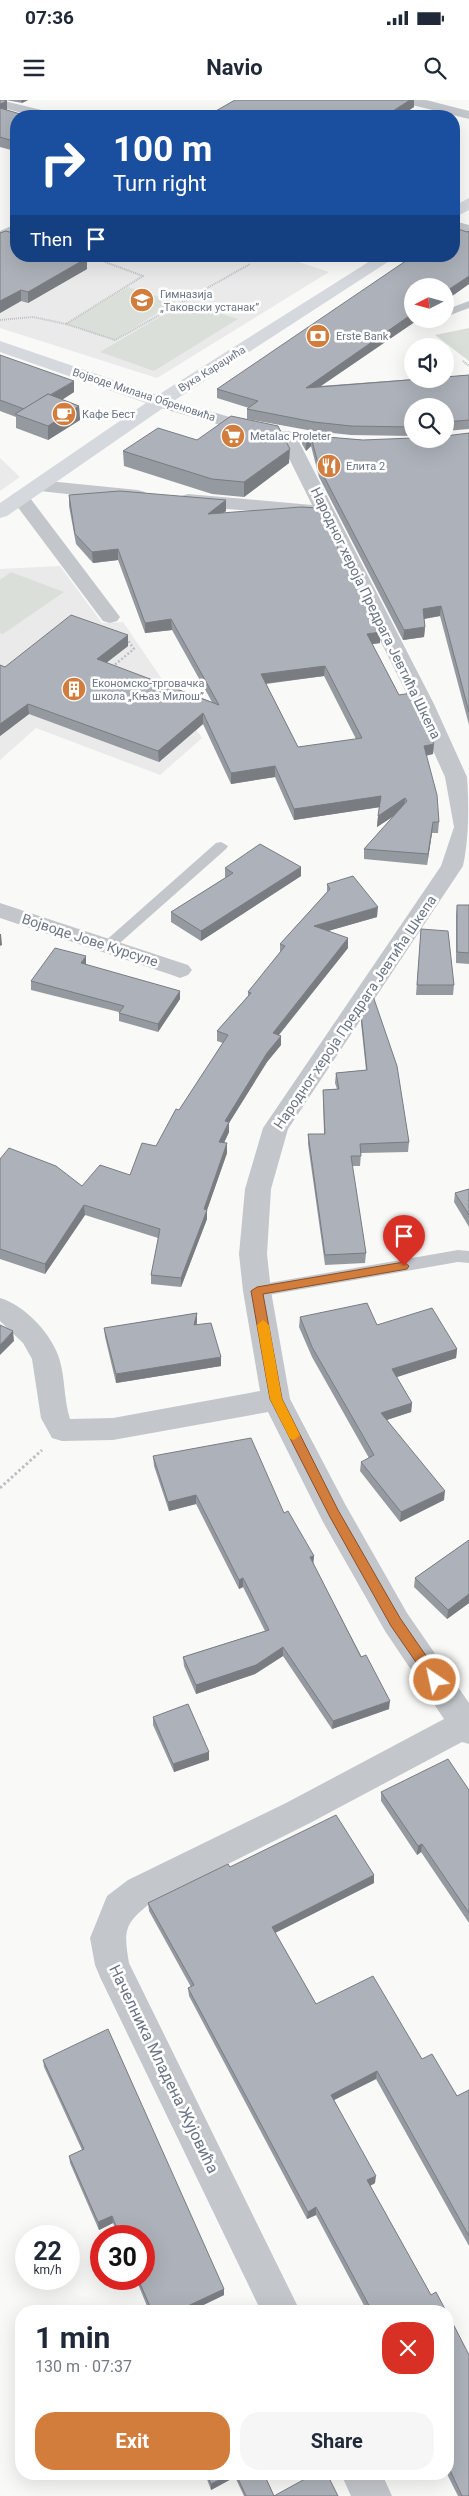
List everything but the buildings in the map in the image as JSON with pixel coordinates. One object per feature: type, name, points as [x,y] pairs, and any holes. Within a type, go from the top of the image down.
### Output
[{"type":"street","points":[[409,100],[449,110]]},
{"type":"street","points":[[0,103],[26,110]]},
{"type":"street","name":"Вука Караџића","points":[[0,512],[160,402],[380,262]]},
{"type":"street","name":"Војводе Милана Обреновића","points":[[0,346],[160,402],[244,427],[297,438]]},
{"type":"street","name":"Народног хероја Предрага Јевтића Шкепа","points":[[297,438],[326,512],[423,704],[456,777],[465,827],[452,866],[276,1128],[258,1189],[253,1254],[257,1291],[276,1399],[334,1513],[396,1622],[468,1725]]},
{"type":"street","points":[[38,486],[153,498]]},
{"type":"street","points":[[20,498],[110,616]]},
{"type":"street","points":[[172,499],[326,512]]},
{"type":"street","name":"Војводе Јове Курсуле","points":[[0,910],[180,970]]},
{"type":"street","points":[[0,1308],[7,1311],[33,1336],[46,1359],[55,1418],[62,1430],[113,1429],[276,1399]]},
{"type":"street","name":"Начелника Младена Жујовића","points":[[278,2305],[112,1965],[107,1938],[119,1907],[140,1891],[298,1813],[468,1725]]},
{"type":"street","points":[[364,2480],[372,2496]]},
{"type":"lane","points":[[454,310],[469,304]]},
{"type":"lane","points":[[108,946],[222,846]]},
{"type":"lane","points":[[257,1291],[458,1256],[469,1257]]},
{"type":"path","points":[[66,324],[143,276],[105,262]]},
{"type":"path","points":[[0,320],[15,317],[41,317],[115,340],[250,264]]},
{"type":"path","points":[[463,361],[469,366]]},
{"type":"path","points":[[109,670],[134,649],[110,616]]},
{"type":"path","points":[[0,1488],[8,1483],[62,1430]]},
{"type":"shaded area","name":"Гимназија „Таковски устанак”","points":[[0,253],[10,255],[10,262],[298,262],[329,272],[157,378],[0,328]]},
{"type":"shaded area","points":[[128,287],[175,302],[114,340],[66,324]]},
{"type":"shaded area","points":[[185,302],[238,319],[154,371],[100,352]]},
{"type":"shaded area","points":[[469,328],[469,361],[454,350],[454,338],[439,338],[435,335]]},
{"type":"shaded area","points":[[0,458],[20,477],[0,491]]},
{"type":"shaded area","points":[[60,566],[102,623],[123,622],[202,738],[160,775],[36,728],[0,760],[0,569]]},
{"type":"shaded area","points":[[11,572],[64,592],[3,634],[0,633],[0,580]]},
{"type":"slow traffic","points":[[263,1325],[276,1399],[294,1435]]},
{"type":"place","name":"Гимназија „Таковски устанак”","points":[[142,300]]},
{"type":"place","name":"Erste Bank","points":[[318,336]]},
{"type":"place","name":"Кафе Бест","points":[[64,414]]},
{"type":"place","name":"Metalac Proleter","points":[[233,436]]},
{"type":"place","name":"Елита 2","points":[[329,466]]},
{"type":"place","name":"Економско-трговачка школа „Књаз Милош”","points":[[74,689]]},
{"type":"route","points":[[404,1266],[257,1291],[276,1399],[334,1513],[396,1622],[435,1680]]}]
